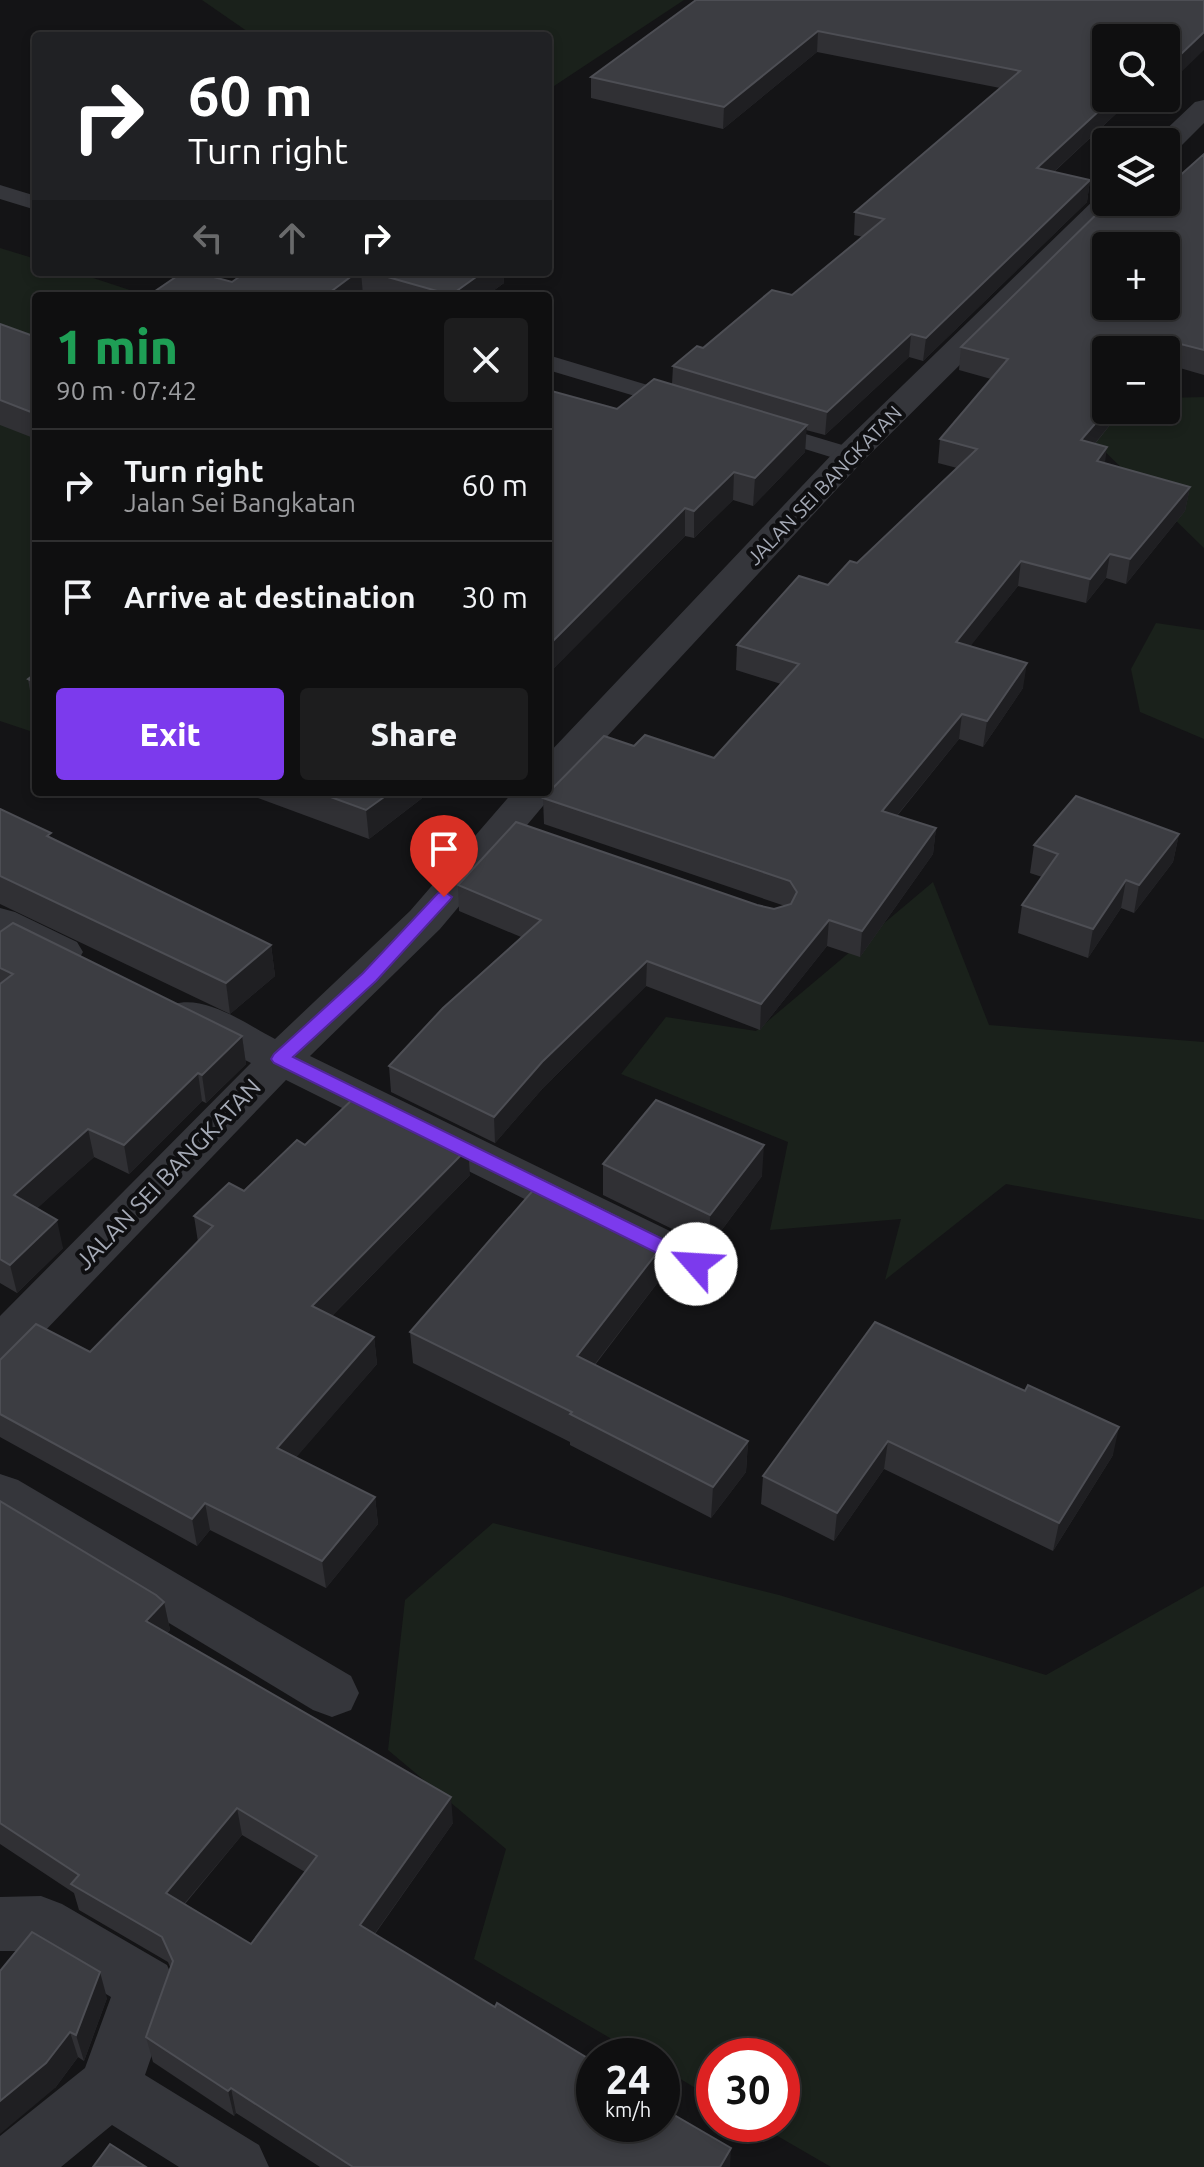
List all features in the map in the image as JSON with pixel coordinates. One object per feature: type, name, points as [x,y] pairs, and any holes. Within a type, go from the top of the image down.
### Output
[{"type":"street","points":[[1180,131],[1204,108]]},
{"type":"street","name":"JALAN SEI BANGKATAN","points":[[552,773],[850,455],[1094,216]]},
{"type":"street","name":"JALAN SEI BANGKATAN","points":[[0,1347],[280,1059],[425,920],[530,796]]},
{"type":"street","points":[[503,826],[548,841]]},
{"type":"street","points":[[0,921],[101,971]]},
{"type":"street","points":[[156,998],[696,1264]]},
{"type":"street","points":[[0,1495],[332,1693]]},
{"type":"street","points":[[0,1924],[41,1923],[146,1985],[109,2088],[11,2167]]},
{"type":"street","points":[[109,2088],[237,2167]]},
{"type":"lane","points":[[0,192],[32,202]]},
{"type":"lane","points":[[552,363],[714,413]]},
{"type":"lane","points":[[744,422],[850,455]]},
{"type":"shaded area","points":[[202,0],[684,0],[552,87],[552,32],[248,32]]},
{"type":"shaded area","points":[[0,248],[32,258],[32,276],[87,276],[136,292],[32,292],[32,732],[0,721]]},
{"type":"shaded area","points":[[1204,397],[1204,548],[1054,402],[1092,408],[1092,424],[1180,424],[1180,398]]},
{"type":"shaded area","points":[[1156,623],[1204,630],[1204,739],[1140,712],[1131,669]]},
{"type":"shaded area","points":[[933,882],[989,1025],[1204,1042],[1204,1220],[1006,1184],[885,1280],[901,1219],[770,1230],[788,1142],[621,1074],[666,1017],[756,1031]]},
{"type":"shaded area","points":[[493,1523],[779,1595],[1046,1675],[1204,1586],[1204,2167],[831,2167],[788,2142],[800,2142],[800,2038],[696,2038],[696,2088],[680,2079],[680,2038],[610,2038],[474,1959],[506,1849],[388,1750],[405,1600]]},
{"type":"building","points":[[696,0],[1204,0],[1204,32],[1180,55],[1180,24],[1092,24],[1092,112],[1098,112],[1037,168],[1090,180],[926,338],[911,334],[827,412],[673,366],[697,346],[703,348],[772,290],[792,295],[884,219],[855,212],[1020,71],[818,31],[724,107],[591,77]]},
{"type":"building","points":[[1204,154],[1204,350],[1180,344],[1180,336],[1092,336],[1092,424],[1095,424],[1081,440],[1107,447],[1097,461],[1190,487],[1130,559],[1110,554],[1090,579],[1021,561],[956,642],[1027,663],[987,721],[962,714],[882,811],[936,828],[862,931],[829,920],[761,1004],[647,961],[542,1062],[494,1117],[389,1066],[443,1008],[541,920],[458,885],[516,822],[757,905],[774,909],[791,904],[797,892],[790,881],[543,798],[552,796],[552,789],[604,736],[634,746],[645,735],[714,758],[799,664],[737,645],[799,576],[828,585],[850,561],[857,563],[977,449],[940,439],[1008,359],[961,347],[1095,216],[1180,216],[1180,175]]},
{"type":"building","points":[[177,276],[210,276],[232,282],[240,276],[352,276],[330,292],[154,292]]},
{"type":"building","points":[[384,276],[477,276],[455,292],[440,292]]},
{"type":"building","points":[[0,324],[32,336],[32,412],[0,400]]},
{"type":"building","points":[[654,379],[807,425],[755,478],[734,472],[694,511],[685,508],[552,642],[552,391],[617,409]]},
{"type":"building","points":[[328,796],[385,796],[366,810]]},
{"type":"building","points":[[1076,796],[1179,834],[1139,885],[1126,880],[1093,929],[1022,905],[1058,854],[1034,845]]},
{"type":"building","points":[[0,809],[51,833],[47,836],[271,945],[226,983],[0,876]]},
{"type":"building","points":[[13,923],[242,1036],[202,1075],[198,1073],[124,1145],[88,1129],[14,1195],[57,1220],[10,1265],[0,1259],[0,984],[13,974],[0,968],[0,932]]},
{"type":"building","points":[[358,1094],[468,1148],[312,1306],[374,1337],[277,1448],[375,1497],[322,1561],[205,1503],[192,1519],[0,1414],[0,1360],[36,1324],[90,1352],[213,1226],[194,1216],[229,1183],[244,1191],[297,1140],[305,1145]]},
{"type":"building","points":[[656,1100],[764,1145],[710,1215],[603,1164]]},
{"type":"building","points":[[542,1180],[666,1241],[577,1356],[748,1441],[713,1487],[570,1414],[572,1412],[410,1332]]},
{"type":"building","points":[[875,1322],[1025,1391],[1028,1385],[1119,1427],[1059,1523],[888,1441],[837,1513],[763,1476]]},
{"type":"building","points":[[0,1501],[156,1595],[164,1602],[146,1621],[451,1797],[360,1925],[495,2007],[497,2003],[576,2051],[576,2142],[680,2142],[680,2118],[696,2128],[696,2142],[721,2142],[731,2148],[720,2167],[353,2167],[146,2037],[173,1961],[162,1937],[71,1884],[79,1875],[0,1823]],"holes":[[[237,1808],[317,1856],[251,1944],[166,1893]]]},
{"type":"building","points":[[32,1932],[100,1972],[76,2035],[70,2032],[46,2063],[0,2101],[0,1971]]},
{"type":"building","points":[[110,2144],[146,2167],[93,2167]]},
{"type":"route","points":[[444,897],[369,977],[280,1059],[696,1264]]}]
